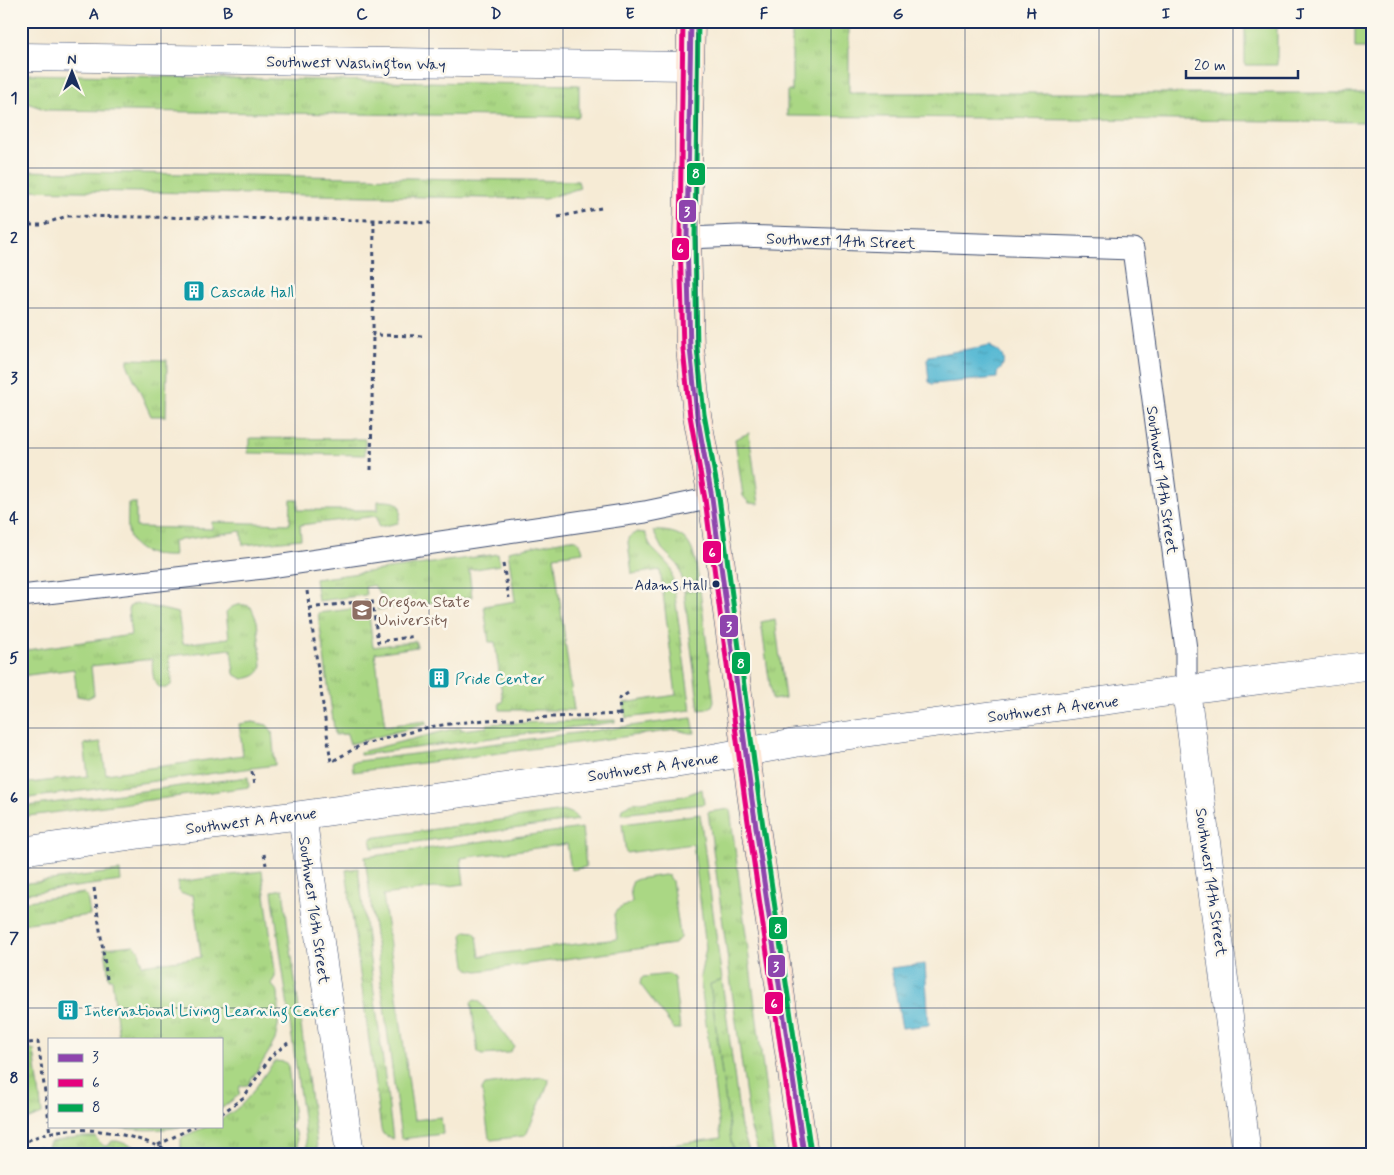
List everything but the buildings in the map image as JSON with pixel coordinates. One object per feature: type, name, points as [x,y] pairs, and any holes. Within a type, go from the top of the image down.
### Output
[{"type":"main road","points":[[691,21],[687,238],[690,348],[697,415],[712,498],[745,753],[804,1154]]},
{"type":"street","name":"Southwest Washington Way","points":[[21,57],[690,66]]},
{"type":"street","name":"Southwest A Avenue","points":[[21,851],[745,753],[795,743],[927,724],[1373,666]]},
{"type":"street","name":"Southwest 14th Street","points":[[1186,690],[1247,1154]]},
{"type":"street","name":"Southwest 16th Street","points":[[302,814],[350,1154]]},
{"type":"lane","name":"Southwest 14th Street","points":[[687,238],[740,236],[1132,249],[1186,649],[1186,690]]},
{"type":"lane","points":[[21,596],[303,562],[645,512],[712,498]]},
{"type":"path","points":[[558,217],[601,208]]},
{"type":"path","points":[[21,225],[40,225],[68,216],[374,220],[430,223]]},
{"type":"path","points":[[371,470],[374,220]]},
{"type":"path","points":[[373,335],[426,336]]},
{"type":"path","points":[[303,562],[331,762],[361,745],[429,727],[474,720],[620,714]]},
{"type":"path","points":[[309,608],[372,600],[378,642],[415,636]]},
{"type":"path","points":[[621,724],[619,699],[628,693]]},
{"type":"path","points":[[94,888],[106,979]]},
{"type":"path","points":[[21,1044],[38,1042],[48,1114]]},
{"type":"path","points":[[222,1113],[244,1097],[271,1056],[288,1043]]},
{"type":"path","points":[[50,1128],[50,1133]]},
{"type":"path","points":[[158,1145],[191,1128]]},
{"type":"path","points":[[21,1145],[50,1133],[70,1129],[100,1130],[134,1137],[158,1145],[176,1154]]},
{"type":"green space","points":[[792,21],[849,21],[849,93],[1373,93],[1373,122],[787,116],[787,91],[792,91]]},
{"type":"green space","points":[[1245,21],[1277,21],[1277,65],[1245,65]]},
{"type":"green space","points":[[1355,21],[1373,21],[1373,48],[1355,48]]},
{"type":"green space","points":[[21,74],[579,85],[579,117],[47,110],[21,101]]},
{"type":"green space","points":[[21,171],[578,181],[580,188],[545,199],[21,190]]},
{"type":"green space","points":[[128,359],[167,360],[166,416],[151,416],[128,366]]},
{"type":"green space","points":[[749,433],[759,504],[749,503],[743,496],[735,439]]},
{"type":"green space","points":[[250,438],[365,439],[365,455],[248,453]]},
{"type":"green space","points":[[291,500],[298,500],[298,510],[378,510],[378,501],[390,501],[400,506],[400,516],[398,523],[379,527],[377,516],[300,525],[301,539],[243,545],[241,531],[173,541],[174,556],[160,556],[139,549],[130,538],[128,530],[128,503],[136,503],[136,527],[212,529],[212,522],[290,524]]},
{"type":"green space","points":[[653,531],[666,531],[676,534],[689,544],[693,551],[699,582],[683,584],[679,566],[662,549]]},
{"type":"green space","points":[[637,532],[645,533],[651,547],[671,568],[691,710],[626,718],[624,703],[676,695],[660,570],[632,574],[628,542],[630,536]]},
{"type":"green space","points":[[570,539],[579,542],[583,552],[554,556],[574,710],[500,710],[499,703],[503,702],[495,642],[489,642],[484,606],[515,601],[508,551]]},
{"type":"green space","points":[[498,554],[500,565],[469,570],[472,597],[377,610],[381,604],[381,596],[374,585],[365,587],[366,595],[318,601],[315,579]]},
{"type":"green space","points":[[700,590],[714,701],[712,706],[707,709],[699,710],[684,591]]},
{"type":"green space","points":[[136,603],[178,613],[183,644],[229,638],[226,612],[238,605],[251,607],[257,621],[262,665],[260,672],[253,677],[243,679],[234,674],[231,649],[169,656],[172,684],[165,688],[158,687],[154,680],[152,659],[91,666],[94,695],[88,698],[77,696],[74,669],[21,676],[21,651],[131,635],[128,610],[129,607]]},
{"type":"green space","points":[[368,607],[373,647],[416,641],[417,647],[375,653],[385,726],[426,721],[427,724],[350,744],[347,734],[335,735],[318,613]]},
{"type":"green space","points":[[775,619],[785,698],[772,700],[761,622]]},
{"type":"green space","points":[[692,718],[695,733],[676,730],[353,772],[352,762]]},
{"type":"green space","points":[[615,720],[615,722],[360,755],[360,752],[461,727],[461,730],[487,727],[487,724]]},
{"type":"green space","points":[[253,722],[267,725],[272,731],[275,765],[21,799],[21,784],[88,776],[84,744],[101,742],[106,774],[243,755],[239,724]]},
{"type":"green space","points":[[248,777],[249,787],[21,817],[21,807]]},
{"type":"green space","points":[[702,789],[704,804],[621,814],[622,808],[632,803],[684,796]]},
{"type":"green space","points":[[730,809],[774,1154],[759,1154],[750,1126],[708,812]]},
{"type":"green space","points":[[564,811],[569,812],[578,820],[372,848],[371,838]]},
{"type":"green space","points":[[700,814],[722,980],[710,984],[731,1142],[735,1154],[607,1154],[721,1138],[700,977],[706,948],[693,844],[626,853],[622,824]]},
{"type":"green space","points":[[582,828],[586,867],[571,870],[567,844],[461,858],[464,884],[383,895],[414,1120],[441,1117],[443,1134],[401,1139],[365,857]]},
{"type":"green space","points":[[358,868],[393,1139],[383,1134],[381,1129],[346,870]]},
{"type":"green space","points":[[120,871],[121,881],[21,894],[21,884]]},
{"type":"green space","points":[[262,871],[275,971],[275,977],[271,984],[278,992],[278,1026],[275,1040],[248,1085],[240,1086],[239,1095],[222,1108],[222,1038],[119,1038],[112,979],[109,979],[105,948],[134,945],[139,950],[142,965],[201,957],[193,895],[182,894],[179,891],[178,882]]},
{"type":"green space","points":[[664,875],[669,876],[672,881],[680,935],[680,938],[674,944],[478,971],[468,969],[466,965],[462,935],[466,931],[474,932],[477,936],[480,956],[617,939],[614,914],[617,910],[632,902],[630,889],[633,881]]},
{"type":"green space","points":[[283,889],[318,1154],[308,1154],[272,891]]},
{"type":"green space","points":[[84,893],[87,896],[90,915],[21,924],[21,902]]},
{"type":"green space","points":[[670,974],[674,978],[680,1029],[674,1029],[640,984],[643,977]]},
{"type":"green space","points":[[722,980],[741,1128],[749,1154],[735,1154],[731,1142],[710,984]]},
{"type":"green space","points":[[479,1001],[514,1046],[508,1053],[482,1055],[478,1053],[471,1002]]},
{"type":"green space","points":[[31,1048],[32,1051],[34,1050],[42,1114],[21,1122],[21,1051]]},
{"type":"green space","points":[[275,1061],[285,1062],[288,1066],[294,1118],[290,1127],[296,1132],[299,1154],[191,1154],[181,1148],[181,1139],[184,1136],[203,1128],[222,1128],[222,1118],[246,1100]]},
{"type":"green space","points":[[542,1077],[548,1079],[549,1082],[527,1133],[524,1136],[491,1140],[489,1138],[482,1090],[485,1085]]},
{"type":"green space","points":[[124,1128],[173,1128],[148,1130]]},
{"type":"green space","points":[[77,1137],[95,1137],[104,1146],[108,1146],[112,1141],[117,1141],[159,1154],[25,1154],[38,1146],[47,1149],[50,1142]]},
{"type":"water","points":[[991,345],[992,348],[1000,352],[1003,359],[1002,366],[997,373],[997,378],[932,384],[929,382],[927,360],[929,356]]},
{"type":"water","points":[[925,964],[929,1025],[902,1028],[891,968]]},
{"type":"transit line","name":"6","points":[[683,21],[680,238],[683,349],[690,416],[705,499],[745,801],[796,1154]]},
{"type":"transit line","name":"3","points":[[691,21],[687,238],[690,348],[697,415],[712,498],[752,800],[804,1154]]},
{"type":"transit line","name":"8","points":[[698,21],[695,238],[697,348],[704,414],[719,497],[759,799],[811,1153]]},
{"type":"place","name":"Cascade Hall","points":[[194,291]]},
{"type":"place","name":"Adams Hall","points":[[716,584]]},
{"type":"place","name":"Oregon State University","points":[[362,610]]},
{"type":"place","name":"Pride Center","points":[[439,678]]},
{"type":"place","name":"International Living Learning Center","points":[[68,1010]]}]
